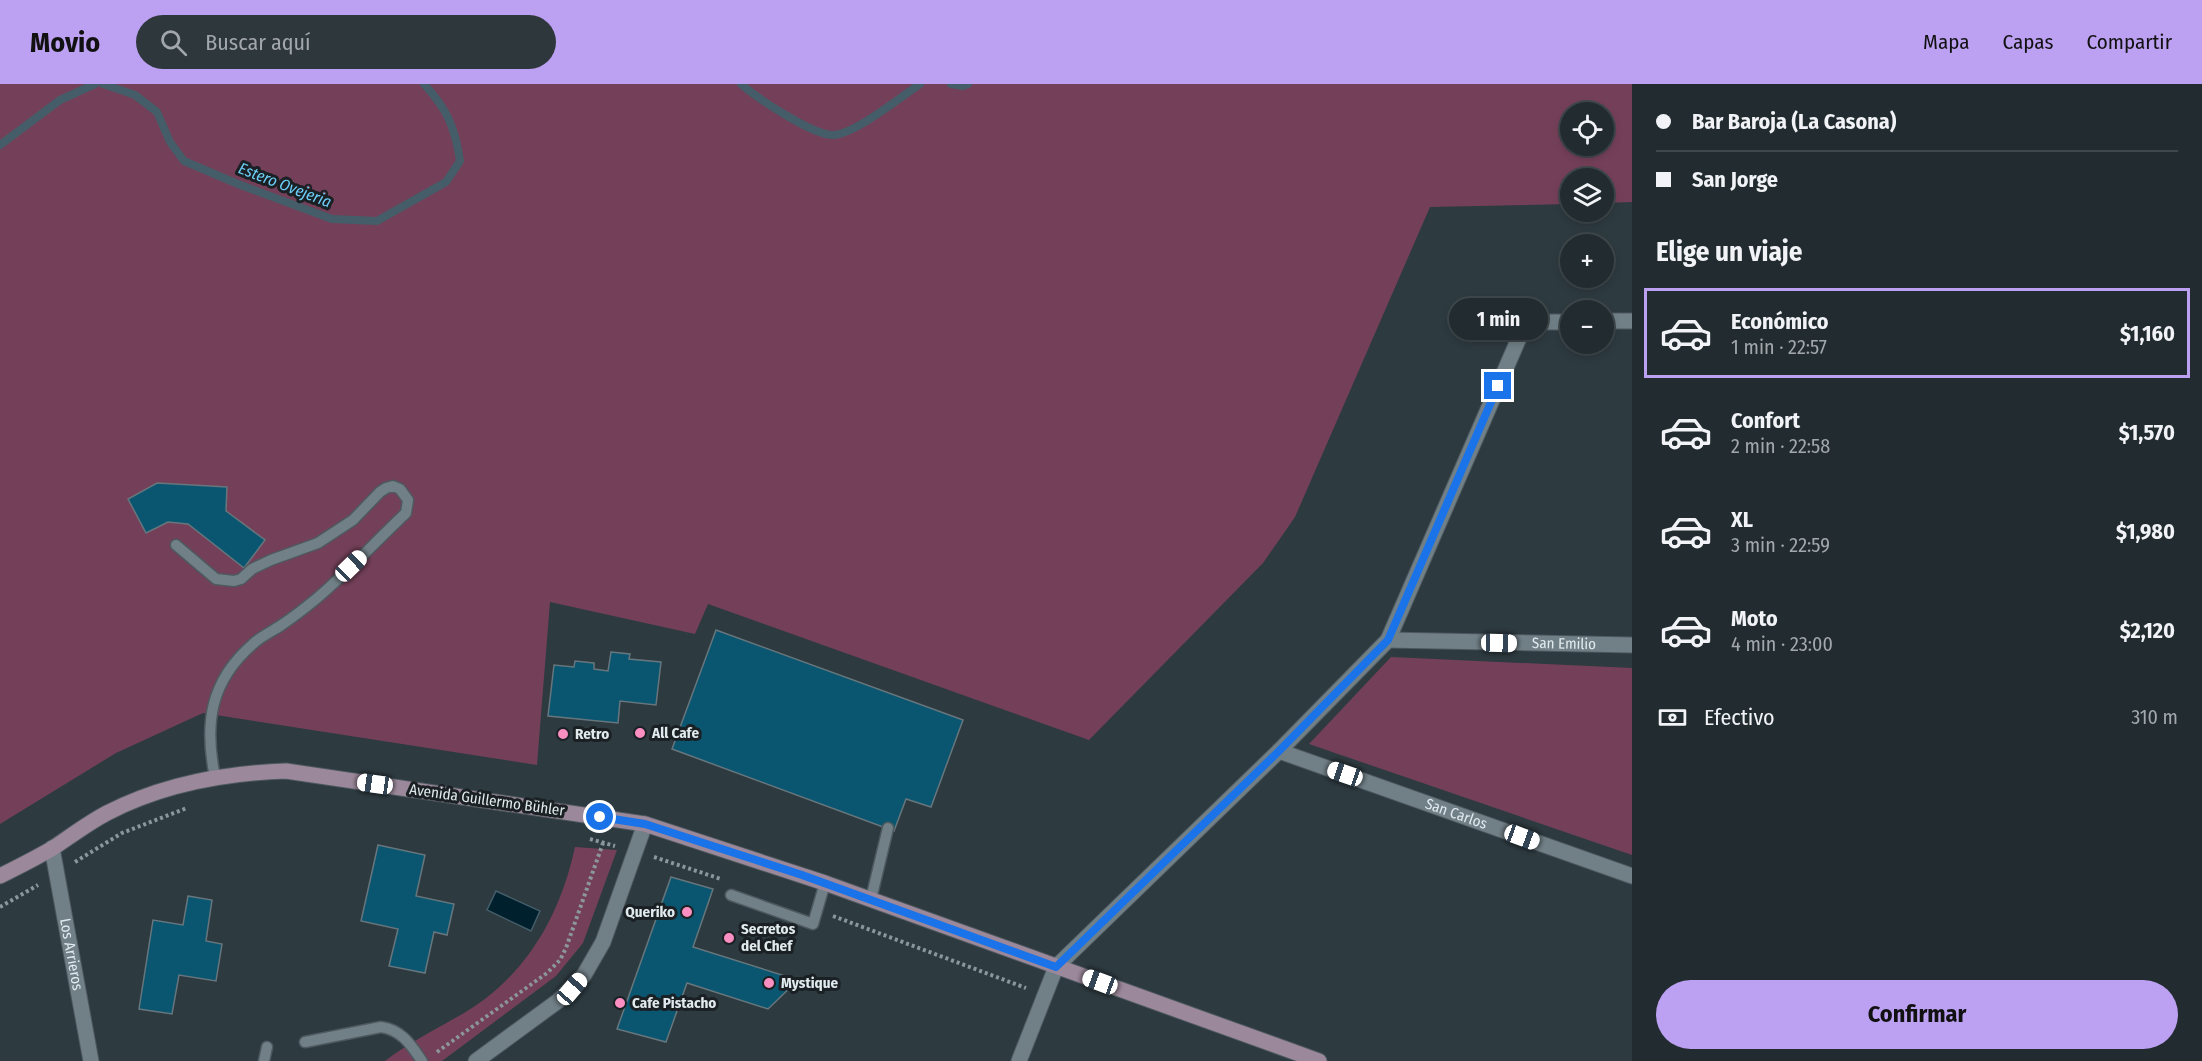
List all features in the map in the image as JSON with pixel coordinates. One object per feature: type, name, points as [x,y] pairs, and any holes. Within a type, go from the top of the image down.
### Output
[{"type":"main road","name":"Avenida Guillermo Bühler","points":[[0,876],[52,848],[107,813],[137,799],[168,788],[215,777],[286,771],[645,824],[872,899],[1319,1061]]},
{"type":"street","points":[[1019,1061],[1056,967],[1279,751],[1388,640],[1526,322],[1560,321]]},
{"type":"street","points":[[1614,321],[1632,321]]},
{"type":"street","name":"San Emilio","points":[[1388,640],[1632,645]]},
{"type":"street","name":"San Carlos","points":[[1279,751],[1632,876]]},
{"type":"street","points":[[476,1061],[558,1001],[584,975],[603,942],[645,824]]},
{"type":"street","name":"Los Arrieros","points":[[52,848],[91,1061]]},
{"type":"lane","points":[[176,545],[216,579],[234,581],[271,560],[295,553],[327,538],[353,520],[386,488],[393,486],[400,489],[408,500],[406,513],[333,584],[291,618],[253,644],[221,680],[211,714],[209,733],[215,777]]},
{"type":"lane","points":[[872,899],[888,828]]},
{"type":"lane","points":[[731,895],[813,924],[825,883]]},
{"type":"lane","points":[[305,1042],[381,1027],[397,1031],[422,1061]]},
{"type":"lane","points":[[264,1061],[267,1047]]},
{"type":"path","points":[[0,907],[122,833],[158,817],[192,806]]},
{"type":"path","points":[[582,837],[728,881]]},
{"type":"path","points":[[433,1054],[547,973],[560,960],[603,843]]},
{"type":"path","points":[[817,910],[1045,995]]},
{"type":"shaded area","points":[[0,84],[1632,84],[1632,202],[1614,203],[1614,168],[1560,168],[1560,204],[1430,207],[1295,517],[1263,563],[1089,740],[708,604],[695,634],[550,602],[537,765],[203,713],[116,753],[0,824]]},
{"type":"shaded area","points":[[1391,657],[1632,668],[1632,855],[1309,744]]},
{"type":"shaded area","points":[[575,847],[617,850],[583,943],[556,976],[442,1061],[385,1061],[475,1006],[495,991],[528,956],[552,915],[569,871]]},
{"type":"water","points":[[496,891],[540,911],[531,931],[487,910]]},
{"type":"building","points":[[157,483],[227,487],[226,511],[265,540],[244,568],[188,524],[168,522],[146,533],[128,499]]},
{"type":"building","points":[[716,630],[963,720],[931,807],[906,799],[894,831],[672,749]]},
{"type":"building","points":[[611,652],[630,654],[629,659],[661,662],[656,705],[620,701],[618,723],[548,716],[554,665],[574,667],[575,661],[594,663],[594,669],[608,671]]},
{"type":"building","points":[[378,845],[425,855],[416,896],[454,904],[447,935],[434,932],[425,973],[389,966],[398,929],[361,921]]},
{"type":"building","points":[[671,877],[713,889],[693,947],[798,980],[768,1009],[687,983],[666,1042],[617,1029]]},
{"type":"building","points":[[188,896],[212,900],[206,941],[222,944],[216,981],[179,975],[172,1014],[139,1009],[153,920],[183,925]]},
{"type":"waterway","name":"Estero Ovejeria","points":[[0,145],[60,100],[95,84]]},
{"type":"waterway","name":"Estero Ovejeria","points":[[103,84],[135,95],[157,112],[170,142],[184,161],[332,219],[377,221],[446,182],[460,161],[456,138],[449,119],[424,84]]},
{"type":"waterway","name":"Estero Ovejeria","points":[[741,84],[799,123],[833,135],[865,122],[920,84]]},
{"type":"waterway","name":"Estero Ovejeria","points":[[951,84],[963,86],[968,84]]},
{"type":"place","name":"All Cafe","points":[[640,733]]},
{"type":"place","name":"Retro","points":[[563,734]]},
{"type":"place","name":"Queriko","points":[[687,912]]},
{"type":"place","name":"Secretos del Chef","points":[[729,938]]},
{"type":"place","name":"Mystique","points":[[769,983]]},
{"type":"place","name":"Cafe Pistacho","points":[[620,1003]]},
{"type":"route","points":[[600,817],[645,824],[802,875],[1056,967],[1279,751],[1388,640],[1498,386]]}]
